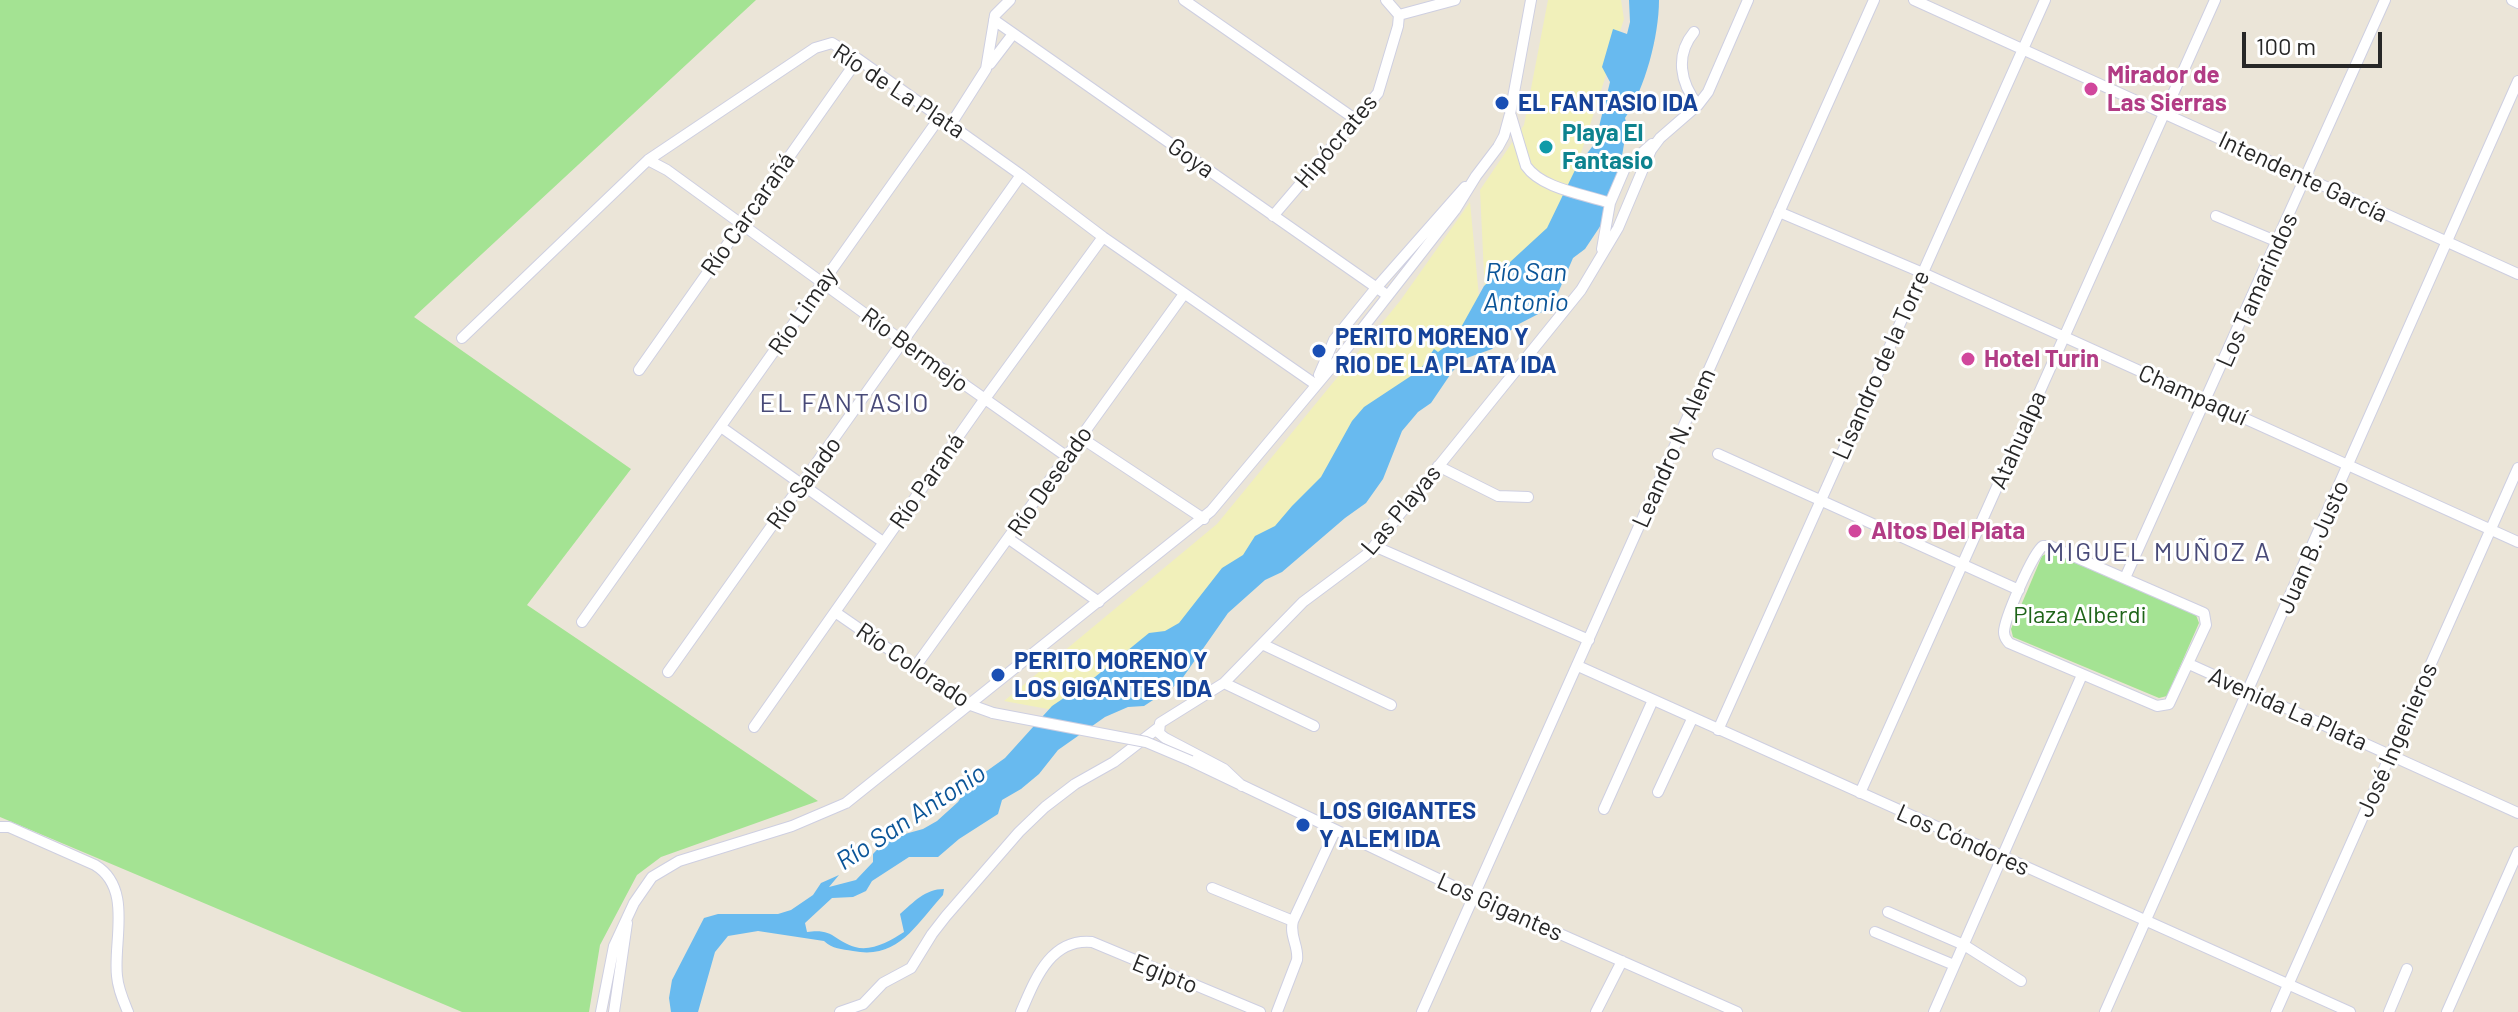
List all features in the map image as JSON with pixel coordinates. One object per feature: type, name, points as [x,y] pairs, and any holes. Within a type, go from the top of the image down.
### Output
[{"type":"street","points":[[986,69],[994,20],[998,9],[1010,0]]},
{"type":"street","points":[[1184,0],[1355,119]]},
{"type":"street","points":[[1386,0],[1399,15],[1455,0]]},
{"type":"street","points":[[601,1012],[614,946],[642,890],[658,872],[679,861],[792,826],[846,803],[1204,519],[1340,357],[1455,210],[1504,136],[1531,0]]},
{"type":"street","points":[[1601,255],[1610,203],[1625,168],[1698,105],[1708,92],[1748,0]]},
{"type":"street","name":"Leandro N. Alem","points":[[1422,1012],[1874,0]]},
{"type":"street","name":"Intendente García","points":[[1914,0],[2518,274]]},
{"type":"street","name":"Lisandro de la Torre","points":[[1718,730],[2045,0]]},
{"type":"street","name":"Atahualpa","points":[[1860,793],[2215,0]]},
{"type":"street","name":"Los Tamarindos","points":[[2125,578],[2385,0]]},
{"type":"street","points":[[2512,0],[2518,3]]},
{"type":"street","name":"Hipócrates","points":[[1273,216],[1378,93],[1399,15]]},
{"type":"street","name":"Goya","points":[[994,20],[1387,295]]},
{"type":"street","points":[[1694,32],[1683,49],[1682,77],[1688,93],[1698,105]]},
{"type":"street","points":[[951,124],[1013,34]]},
{"type":"street","name":"Río de La Plata","points":[[462,338],[648,160],[821,44],[832,43],[951,124],[1103,237],[1315,384]]},
{"type":"street","name":"Río Carcarañá","points":[[639,370],[858,59]]},
{"type":"street","name":"Juan B. Justo","points":[[2105,1012],[2518,81]]},
{"type":"street","points":[[1510,114],[1530,172],[1542,180],[1610,203]]},
{"type":"street","name":"Río Limay","points":[[582,622],[940,117]]},
{"type":"street","name":"Las Playas","points":[[840,1012],[863,1004],[883,983],[911,968],[946,916],[1019,832],[1045,807],[1075,784],[1114,762],[1159,725],[1224,683],[1303,602],[1366,555],[1581,290],[1618,228],[1647,158],[1660,138]]},
{"type":"street","name":"Río Bermejo","points":[[648,160],[667,170],[1066,456]]},
{"type":"street","name":"Río Salado","points":[[668,672],[1021,175]]},
{"type":"street","points":[[1315,384],[1334,340],[1448,203],[1476,176]]},
{"type":"street","name":"Champaquí","points":[[1779,212],[1923,273],[2518,542]]},
{"type":"street","points":[[2216,216],[2278,242]]},
{"type":"street","name":"Río Paraná","points":[[754,727],[1103,237]]},
{"type":"street","name":"Río Deseado","points":[[915,667],[1184,294]]},
{"type":"street","points":[[721,427],[883,542]]},
{"type":"street","points":[[1080,437],[1204,519]]},
{"type":"street","points":[[1718,454],[2019,590]]},
{"type":"street","points":[[1438,466],[1498,496],[1528,497]]},
{"type":"street","name":"José Ingenieros","points":[[2276,1012],[2518,468]]},
{"type":"street","points":[[1009,539],[1099,602]]},
{"type":"street","name":"Avenida La Plata","points":[[2046,545],[2125,578],[2204,613],[2206,625],[2189,664],[2172,700],[2162,707],[2082,675],[2006,639],[2004,628],[2019,590],[2036,551],[2046,545]]},
{"type":"street","points":[[1374,546],[1589,640]]},
{"type":"street","name":"Río Colorado","points":[[835,612],[968,704],[993,713]]},
{"type":"street","points":[[1262,644],[1391,705]]},
{"type":"street","name":"Avenida La Plata","points":[[2189,664],[2518,813]]},
{"type":"street","name":"Los Cóndores","points":[[1578,666],[2350,1012]]},
{"type":"street","points":[[1934,1012],[2082,675]]},
{"type":"street","points":[[1224,683],[1314,726]]},
{"type":"street","points":[[1604,809],[1653,700]]},
{"type":"street","name":"Los Gigantes","points":[[993,713],[1146,742],[1474,896],[1737,1012]]},
{"type":"street","points":[[1658,792],[1692,719]]},
{"type":"street","points":[[1159,725],[1165,738],[1224,769],[1242,786]]},
{"type":"street","points":[[0,827],[9,827],[95,865],[111,881],[118,907],[117,979],[128,1012]]},
{"type":"street","points":[[1277,1012],[1297,960],[1291,935],[1293,921],[1335,831]]},
{"type":"street","points":[[2447,1012],[2518,852]]},
{"type":"street","points":[[1212,888],[1293,921]]},
{"type":"street","points":[[1888,912],[1964,945],[2021,981]]},
{"type":"street","points":[[614,1012],[628,919]]},
{"type":"street","points":[[1875,932],[1954,965]]},
{"type":"street","name":"Egipto","points":[[1021,1012],[1047,960],[1070,944],[1092,942],[1260,1012]]},
{"type":"street","points":[[1596,1012],[1622,961]]},
{"type":"street","points":[[2389,1012],[2407,969]]},
{"type":"green space","points":[[0,0],[756,0],[414,317],[631,469],[527,605],[818,801],[661,857],[637,875],[600,945],[589,1012],[462,1012],[0,817]]},
{"type":"green space","name":"Plaza Alberdi","points":[[2050,552],[2196,615],[2199,623],[2167,696],[2159,698],[2013,637],[2011,629],[2042,556]]},
{"type":"sand","name":"Playa El Fantasio","points":[[1548,0],[1621,0],[1624,19],[1556,231],[1486,317],[1480,190],[1524,125]]},
{"type":"sand","points":[[1470,202],[1481,318],[1179,629],[1059,711],[1004,701],[1217,524],[1400,301]]},
{"type":"water","name":"Río San Antonio","points":[[1629,0],[1659,0],[1656,30],[1645,77],[1625,118],[1627,126],[1621,162],[1601,225],[1585,249],[1573,258],[1555,300],[1546,310],[1515,326],[1492,349],[1464,359],[1431,403],[1418,412],[1402,431],[1383,479],[1366,503],[1282,572],[1265,580],[1228,613],[1179,683],[1144,706],[1128,707],[1105,717],[1058,750],[1039,774],[1002,800],[998,814],[938,857],[909,857],[872,881],[866,891],[853,897],[832,898],[805,923],[807,932],[829,933],[855,947],[874,947],[904,932],[900,914],[915,901],[931,891],[944,889],[943,895],[915,928],[895,945],[869,952],[837,948],[824,941],[758,931],[728,936],[715,952],[698,1012],[671,1012],[669,998],[672,980],[704,918],[718,914],[778,914],[791,910],[813,895],[821,883],[839,875],[829,887],[856,880],[873,862],[873,854],[887,839],[923,829],[937,821],[958,802],[970,783],[1005,758],[1052,706],[1095,677],[1149,633],[1165,631],[1179,623],[1222,568],[1243,555],[1255,536],[1275,526],[1321,477],[1352,421],[1364,407],[1420,370],[1434,349],[1438,352],[1454,340],[1484,286],[1547,228],[1576,168],[1595,143],[1610,82],[1602,67],[1613,29],[1627,34]]},
{"type":"place","name":"Mirador de Las Sierras","points":[[2091,89]]},
{"type":"place","name":"EL FANTASIO IDA","points":[[1502,103]]},
{"type":"place","name":"Playa El Fantasio","points":[[1546,147]]},
{"type":"place","name":"PERITO MORENO Y RIO DE LA PLATA IDA","points":[[1319,351]]},
{"type":"place","name":"Hotel Turin","points":[[1968,359]]},
{"type":"place","name":"Altos Del Plata","points":[[1855,531]]},
{"type":"place","name":"PERITO MORENO Y LOS GIGANTES IDA","points":[[998,675]]},
{"type":"place","name":"LOS GIGANTES Y ALEM IDA","points":[[1303,825]]},
{"type":"district","name":"EL FANTASIO","points":[[845,403]]},
{"type":"district","name":"MIGUEL MUÑOZ A","points":[[2159,552]]}]
